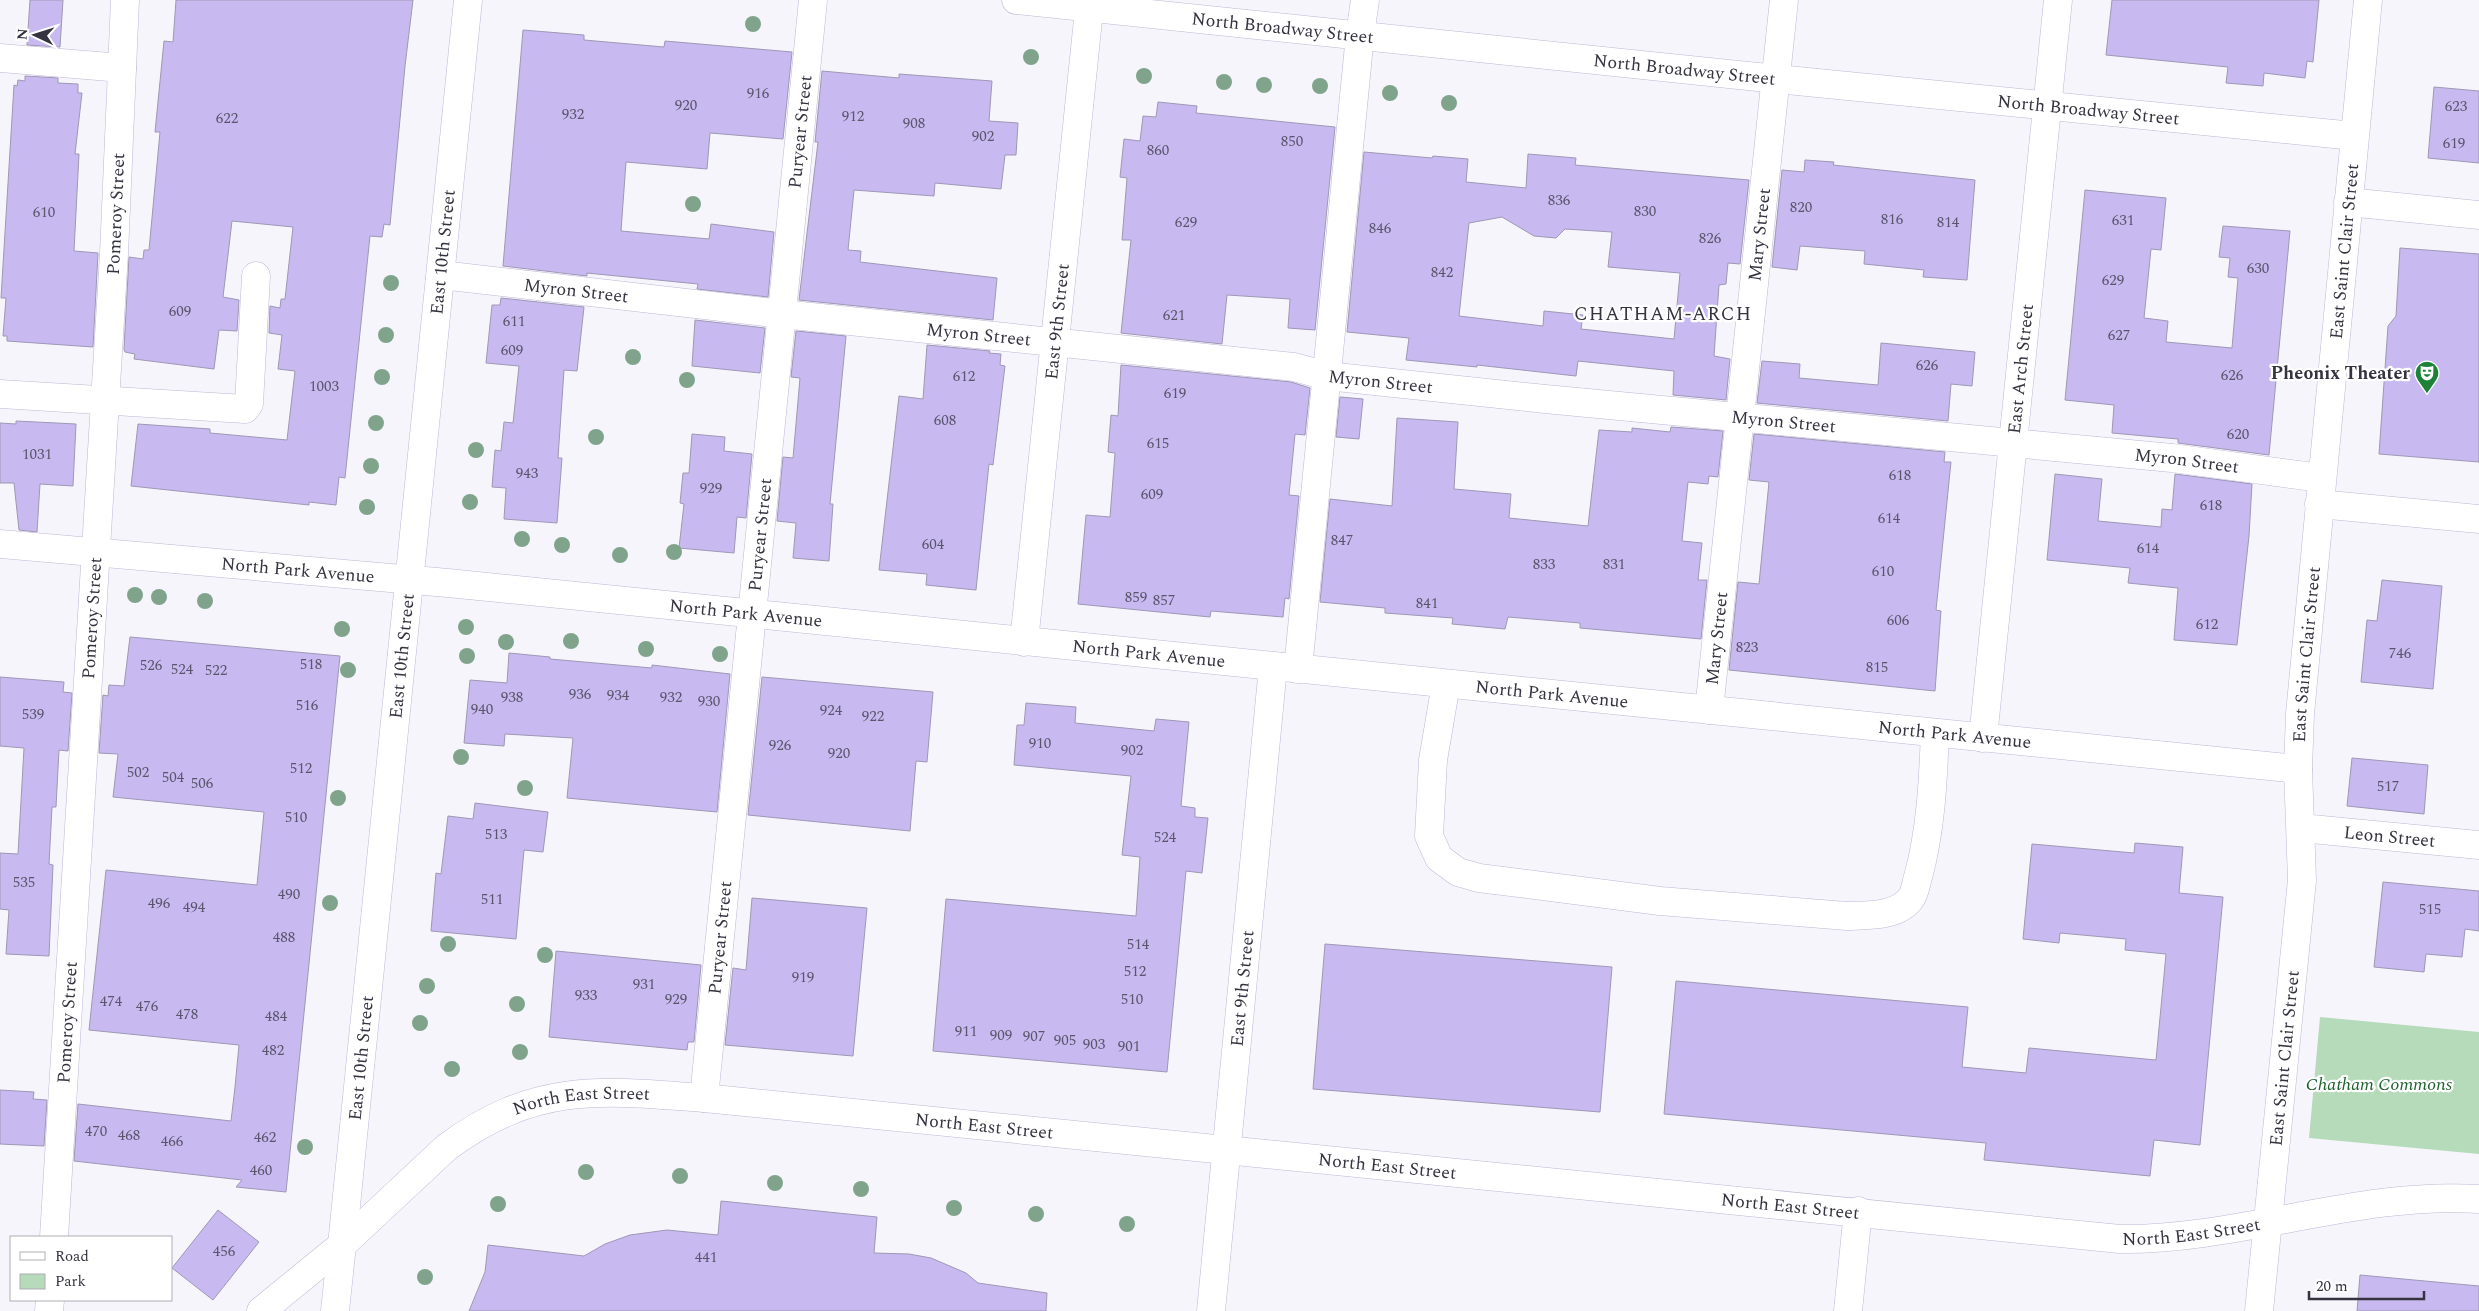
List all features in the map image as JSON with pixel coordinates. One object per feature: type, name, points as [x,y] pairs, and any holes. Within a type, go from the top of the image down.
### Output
[{"type":"street","name":"Pomeroy Street","points":[[54,1236],[106,400],[125,0]]},
{"type":"street","name":"East 10th Street","points":[[335,1311],[468,0]]},
{"type":"street","name":"Puryear Street","points":[[704,1098],[814,0]]},
{"type":"street","name":"North Broadway Street","points":[[1016,0],[1089,4],[1360,36],[2354,136]]},
{"type":"street","name":"East 9th Street","points":[[1211,1311],[1227,1150],[1285,668],[1315,475],[1327,376],[1360,36],[1366,0]]},
{"type":"street","name":"Mary Street","points":[[1709,710],[1784,0]]},
{"type":"street","name":"East Arch Street","points":[[1983,738],[2015,444],[2058,0]]},
{"type":"street","name":"East Saint Clair Street","points":[[2259,1311],[2302,880],[2298,770],[2300,714],[2368,0]]},
{"type":"street","name":"East 9th Street","points":[[1024,642],[1089,4]]},
{"type":"street","points":[[0,58],[122,68]]},
{"type":"street","points":[[2348,202],[2479,215]]},
{"type":"street","points":[[0,394],[245,409],[249,404],[256,276]]},
{"type":"street","name":"Myron Street","points":[[441,276],[782,314],[1294,367],[1327,376],[1740,418],[2172,458],[2320,491]]},
{"type":"street","points":[[2320,491],[2479,519]]},
{"type":"street","name":"North Park Avenue","points":[[0,544],[409,579],[2298,770]]},
{"type":"street","points":[[1446,684],[1433,760],[1428,836],[1439,858],[1458,872],[1479,878],[1660,901],[1847,916],[1874,915],[1896,910],[1911,899],[1923,856],[1928,831],[1935,733]]},
{"type":"street","name":"Leon Street","points":[[2300,828],[2479,846]]},
{"type":"street","name":"North East Street","points":[[261,1311],[342,1245],[447,1147],[480,1124],[537,1100],[589,1092],[624,1092],[704,1098],[1858,1211],[2120,1239],[2203,1235],[2401,1201],[2445,1198],[2479,1199]]},
{"type":"street","points":[[1848,1311],[1858,1211]]},
{"type":"green space","name":"Chatham Commons","points":[[2320,1017],[2479,1032],[2479,1154],[2309,1138]]},
{"type":"building","points":[[30,0],[63,0],[60,47],[27,45]]},
{"type":"building","points":[[176,0],[413,0],[390,225],[384,224],[382,237],[370,236],[345,478],[339,477],[336,505],[309,502],[309,505],[131,486],[138,424],[210,429],[210,433],[287,440],[295,371],[278,369],[282,335],[269,333],[270,306],[280,308],[281,299],[285,299],[293,227],[232,221],[223,297],[239,300],[237,331],[219,330],[214,369],[134,359],[135,354],[125,352],[124,349],[129,257],[143,259],[144,250],[149,250],[160,132],[155,132],[164,41],[173,42]]},
{"type":"building","points":[[2112,0],[2319,0],[2313,62],[2307,61],[2305,78],[2264,73],[2263,86],[2226,83],[2228,67],[2106,55]]},
{"type":"building","points":[[523,30],[584,35],[584,40],[664,47],[665,41],[792,52],[783,139],[710,133],[707,169],[626,162],[621,231],[709,239],[711,224],[774,232],[768,297],[697,289],[698,284],[587,273],[587,276],[503,266]]},
{"type":"building","points":[[822,71],[899,78],[899,74],[992,81],[989,121],[1018,123],[1016,155],[1005,155],[1001,189],[935,183],[934,196],[854,190],[848,250],[861,251],[860,262],[997,278],[993,320],[799,300],[818,142],[815,142]]},
{"type":"building","points":[[25,76],[58,78],[58,83],[78,84],[78,93],[82,93],[75,154],[79,154],[74,251],[98,253],[93,347],[7,341],[7,336],[3,336],[6,298],[1,298],[14,85],[17,86],[18,80],[25,81]]},
{"type":"building","points":[[2434,87],[2479,91],[2479,163],[2428,158]]},
{"type":"building","points":[[1158,102],[1197,106],[1196,113],[1335,127],[1315,330],[1288,328],[1290,299],[1227,295],[1222,344],[1121,333],[1131,240],[1122,240],[1127,178],[1120,177],[1124,139],[1140,141],[1143,116],[1156,117]]},
{"type":"building","points":[[1364,152],[1468,159],[1466,182],[1526,188],[1528,154],[1576,158],[1575,165],[1749,180],[1740,264],[1728,263],[1726,284],[1719,285],[1714,356],[1730,359],[1726,400],[1673,395],[1674,371],[1578,361],[1576,376],[1477,365],[1477,367],[1406,360],[1409,338],[1347,332]],"holes":[[[1502,217],[1534,236],[1556,238],[1565,229],[1612,232],[1608,267],[1680,273],[1674,339],[1581,329],[1583,315],[1544,311],[1543,326],[1459,316],[1469,223]]]},
{"type":"building","points":[[1805,160],[1834,162],[1833,165],[1975,180],[1967,280],[1923,277],[1924,270],[1864,264],[1865,251],[1800,246],[1797,270],[1772,267],[1782,170],[1804,172]]},
{"type":"building","points":[[2085,190],[2166,198],[2161,250],[2151,249],[2144,318],[2168,321],[2166,342],[2232,348],[2238,278],[2228,277],[2230,258],[2219,257],[2223,226],[2290,231],[2269,455],[2178,443],[2178,439],[2112,433],[2114,405],[2065,400]]},
{"type":"building","name":"Pheonix Theater","points":[[2400,248],[2479,254],[2479,462],[2379,454],[2388,326],[2396,316]]},
{"type":"building","points":[[501,298],[584,307],[577,371],[564,370],[558,458],[562,458],[557,523],[504,519],[506,488],[492,487],[495,450],[501,451],[504,422],[513,423],[519,366],[486,363],[492,305],[500,305]]},
{"type":"building","points":[[695,320],[765,328],[760,373],[692,366]]},
{"type":"building","points":[[796,331],[846,336],[830,504],[833,504],[829,561],[793,558],[796,523],[777,521],[783,457],[793,458],[800,378],[791,377]]},
{"type":"building","points":[[1881,343],[1975,352],[1972,386],[1951,384],[1948,421],[1757,403],[1762,361],[1800,364],[1799,378],[1878,385]]},
{"type":"building","points":[[927,345],[990,351],[989,353],[1001,354],[1000,365],[1005,366],[993,465],[989,464],[976,590],[926,585],[927,574],[879,570],[899,396],[923,399]]},
{"type":"building","points":[[1121,365],[1291,382],[1310,388],[1305,435],[1295,434],[1289,495],[1299,496],[1289,599],[1285,598],[1283,617],[1211,611],[1210,617],[1078,604],[1086,515],[1110,517],[1115,453],[1108,452],[1111,415],[1118,416]]},
{"type":"building","points":[[1340,397],[1363,399],[1359,439],[1336,437]]},
{"type":"building","points":[[1397,418],[1458,422],[1454,489],[1511,494],[1509,518],[1588,526],[1599,430],[1632,432],[1632,428],[1670,432],[1671,427],[1723,431],[1718,477],[1709,476],[1708,484],[1688,482],[1682,541],[1702,543],[1698,580],[1707,580],[1701,639],[1580,628],[1580,623],[1508,617],[1505,629],[1452,624],[1453,618],[1385,613],[1385,608],[1320,602],[1330,499],[1392,506]]},
{"type":"building","points":[[16,421],[76,424],[73,486],[40,484],[37,532],[19,530],[14,483],[0,483],[0,423],[16,424]]},
{"type":"building","points":[[692,434],[725,437],[724,451],[752,454],[746,518],[737,517],[734,553],[679,548],[684,504],[680,503],[683,473],[689,473]]},
{"type":"building","points":[[1754,434],[1945,452],[1944,462],[1951,462],[1936,610],[1941,611],[1935,691],[1729,670],[1738,582],[1759,584],[1769,482],[1749,480]]},
{"type":"building","points":[[2055,474],[2102,479],[2098,521],[2161,527],[2162,509],[2172,510],[2175,474],[2252,484],[2249,536],[2237,645],[2174,640],[2178,588],[2128,583],[2130,568],[2047,560]]},
{"type":"building","points":[[2382,580],[2442,586],[2433,689],[2361,682],[2367,620],[2377,621]]},
{"type":"building","points":[[130,637],[340,656],[286,1192],[236,1187],[242,1180],[74,1161],[78,1104],[231,1121],[235,1087],[239,1045],[89,1030],[106,870],[257,885],[264,812],[113,797],[118,754],[99,753],[103,695],[108,696],[109,685],[124,686]]},
{"type":"building","points":[[509,653],[550,657],[550,659],[652,668],[652,665],[730,674],[717,812],[567,798],[573,738],[505,734],[504,746],[464,743],[470,680],[507,683]]},
{"type":"building","points":[[0,677],[64,682],[63,692],[72,693],[68,751],[59,750],[56,807],[52,807],[49,864],[53,865],[49,956],[6,954],[9,910],[0,909],[0,853],[18,854],[24,748],[0,746]]},
{"type":"building","points":[[762,677],[933,692],[927,762],[916,761],[910,831],[748,815]]},
{"type":"building","points":[[1026,703],[1076,707],[1075,723],[1154,731],[1156,719],[1189,722],[1181,806],[1195,808],[1195,817],[1208,818],[1202,873],[1186,871],[1167,1072],[933,1051],[946,899],[1136,916],[1140,857],[1122,855],[1131,776],[1014,765],[1017,725],[1024,725]]},
{"type":"building","points":[[2352,758],[2428,765],[2424,814],[2347,806]]},
{"type":"building","points":[[475,803],[548,812],[543,852],[524,850],[516,939],[431,931],[436,873],[441,874],[448,816],[473,819]]},
{"type":"building","points":[[2135,843],[2183,847],[2179,893],[2223,897],[2200,1145],[2154,1140],[2150,1176],[1984,1160],[1986,1143],[1664,1114],[1676,981],[1968,1007],[1962,1067],[2026,1073],[2029,1048],[2156,1060],[2166,954],[2125,950],[2126,939],[2060,933],[2059,943],[2023,939],[2032,844],[2134,853]]},
{"type":"building","points":[[2383,882],[2479,891],[2479,931],[2465,929],[2462,957],[2426,954],[2424,972],[2374,967]]},
{"type":"building","points":[[752,898],[867,908],[853,1056],[725,1045],[733,968],[746,970]]},
{"type":"building","points":[[1325,944],[1612,967],[1600,1112],[1313,1089]]},
{"type":"building","points":[[556,951],[701,965],[694,1042],[688,1042],[687,1050],[549,1037]]},
{"type":"building","points":[[0,1090],[34,1092],[33,1099],[47,1100],[44,1146],[0,1144]]},
{"type":"building","points":[[721,1201],[877,1217],[874,1253],[909,1254],[931,1258],[966,1273],[978,1283],[1047,1293],[1046,1311],[469,1311],[485,1272],[488,1245],[584,1256],[605,1244],[630,1235],[667,1230],[718,1235]]},
{"type":"building","points":[[218,1210],[259,1242],[213,1300],[172,1268]]},
{"type":"building","points":[[2360,1275],[2479,1286],[2479,1311],[2357,1311]]},
{"type":"place","name":"Pheonix Theater","points":[[2427,394]]},
{"type":"district","name":"CHATHAM-ARCH","points":[[1663,314]]}]
